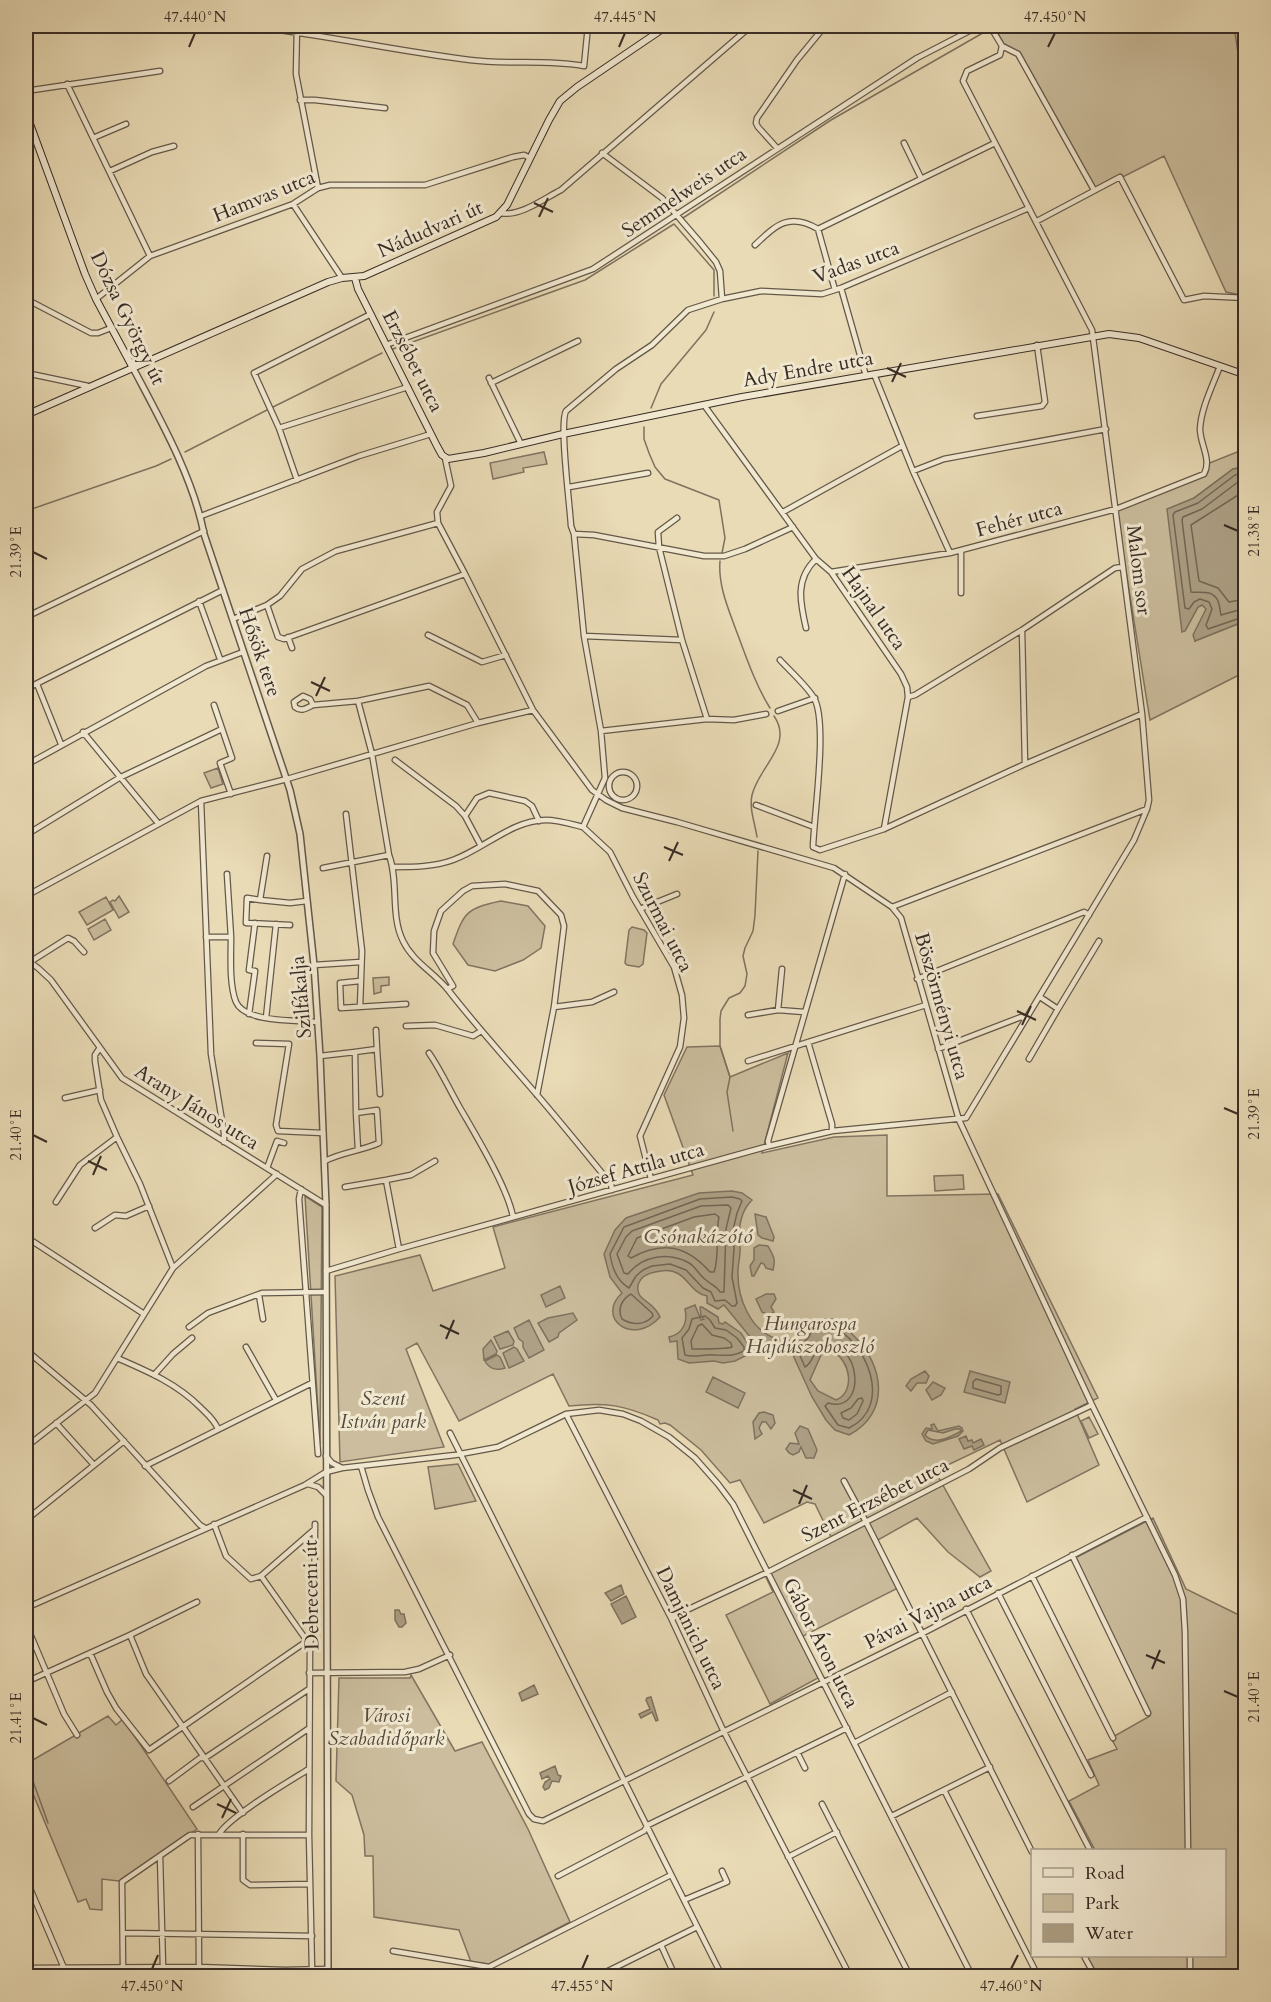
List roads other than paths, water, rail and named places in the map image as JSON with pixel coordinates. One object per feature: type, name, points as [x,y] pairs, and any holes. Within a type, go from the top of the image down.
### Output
[{"type":"main road","name":"Nádudvari út","points":[[26,415],[252,315],[342,278],[364,276],[489,221],[501,213],[507,205],[555,107],[565,96],[591,77],[666,26]]},
{"type":"main road","name":"Dózsa György út","points":[[26,113],[28,126],[96,299],[133,368]]},
{"type":"main road","name":"Erzsébet utca","points":[[355,278],[358,289],[386,345],[445,457]]},
{"type":"main road","name":"Ady Endre utca","points":[[445,457],[453,459],[704,405],[1094,335],[1117,334],[1139,338],[1245,375]]},
{"type":"street","points":[[247,26],[296,28],[470,60],[503,63],[567,63],[584,66]]},
{"type":"street","points":[[588,26],[584,66],[591,77]]},
{"type":"street","points":[[501,213],[508,215],[561,190],[751,26]]},
{"type":"street","points":[[777,148],[758,127],[757,118],[786,75],[825,26]]},
{"type":"street","name":"Semmelweis utca","points":[[386,345],[593,269],[917,58],[980,26]]},
{"type":"street","points":[[296,28],[296,74],[318,188]]},
{"type":"street","points":[[991,28],[1002,46],[1018,54],[1094,190]]},
{"type":"street","name":"Malom sor","points":[[1002,46],[1000,55],[967,71],[963,81],[1094,335],[1142,714],[1149,800],[1147,808]]},
{"type":"street","points":[[26,91],[160,71]]},
{"type":"street","points":[[67,84],[150,256]]},
{"type":"street","points":[[300,100],[385,108]]},
{"type":"street","points":[[93,138],[126,124]]},
{"type":"street","points":[[904,143],[921,178]]},
{"type":"street","points":[[818,229],[995,143]]},
{"type":"street","points":[[110,171],[152,152],[174,146]]},
{"type":"street","points":[[602,153],[662,198],[677,214],[716,262],[720,271],[722,299]]},
{"type":"street","name":"Hamvas utca","points":[[96,299],[150,256],[293,204],[318,188],[330,185],[374,184],[416,186],[438,182],[513,157],[524,155],[530,158]]},
{"type":"street","points":[[1037,221],[1120,177],[1184,300],[1204,296],[1245,297]]},
{"type":"street","points":[[293,204],[342,278]]},
{"type":"street","name":"Vadas utca","points":[[608,779],[584,636],[574,534],[571,526],[563,434],[563,417],[568,408],[616,369],[652,345],[688,310],[722,299],[760,291],[822,294],[1029,208]]},
{"type":"street","points":[[755,245],[782,222],[794,220],[808,223],[818,229],[835,290]]},
{"type":"street","points":[[841,288],[866,376]]},
{"type":"street","points":[[26,299],[91,333],[111,328]]},
{"type":"street","points":[[297,480],[279,428],[254,373],[371,314]]},
{"type":"street","points":[[521,444],[490,381],[578,341]]},
{"type":"street","points":[[977,416],[1042,406],[1045,402],[1037,345]]},
{"type":"street","name":"Fehér utca","points":[[831,572],[950,553],[1116,509],[1204,474],[1207,461],[1200,429],[1220,366]]},
{"type":"street","name":"Dózsa György út","points":[[133,368],[164,427],[201,516],[204,533]]},
{"type":"street","points":[[26,373],[88,386]]},
{"type":"street","points":[[874,374],[902,446],[950,553]]},
{"type":"street","points":[[279,428],[408,387]]},
{"type":"street","name":"Hajnal utca","points":[[704,405],[816,559],[831,572],[901,674],[907,687],[908,697]]},
{"type":"street","points":[[913,471],[944,459],[1107,429]]},
{"type":"street","points":[[201,516],[358,456],[431,434]]},
{"type":"street","points":[[783,512],[902,446]]},
{"type":"street","points":[[445,457],[451,486],[437,512],[438,523],[533,710],[582,778],[598,795]]},
{"type":"street","points":[[568,487],[648,473]]},
{"type":"street","points":[[677,518],[658,532],[658,546],[682,640],[707,719]]},
{"type":"street","points":[[233,619],[267,605],[280,596],[302,569],[311,562],[336,551],[438,523]]},
{"type":"street","points":[[574,534],[658,546],[704,556],[724,556],[793,527]]},
{"type":"street","points":[[26,617],[204,533]]},
{"type":"street","name":"Hősök tere","points":[[204,533],[287,779]]},
{"type":"street","points":[[961,550],[961,593]]},
{"type":"street","points":[[806,628],[800,591],[807,570],[816,559]]},
{"type":"street","points":[[884,829],[908,697],[915,695],[1022,630],[1115,568],[1123,567]]},
{"type":"street","points":[[267,605],[278,637],[281,639],[465,574]]},
{"type":"street","points":[[26,689],[223,590]]},
{"type":"street","name":"Hősök tere","points":[[199,601],[220,659]]},
{"type":"street","points":[[1022,630],[1025,764]]},
{"type":"street","points":[[428,635],[482,662],[506,655]]},
{"type":"street","points":[[584,636],[682,640]]},
{"type":"street","points":[[289,637],[292,648]]},
{"type":"street","points":[[26,765],[220,659],[243,652]]},
{"type":"street","points":[[780,660],[814,698],[819,715],[819,757],[813,847],[820,850],[884,829],[1025,764],[1142,714]]},
{"type":"street","points":[[37,684],[61,744]]},
{"type":"street","points":[[313,705],[358,701],[429,686],[467,705],[478,723]]},
{"type":"street","points":[[778,711],[814,698]]},
{"type":"street","points":[[358,701],[372,754],[393,867],[398,923],[402,939],[411,953],[447,989],[537,1095],[611,1184],[612,1190]]},
{"type":"street","points":[[214,705],[232,758],[220,763],[231,794]]},
{"type":"street","points":[[26,896],[201,801],[287,779],[478,723],[533,710]]},
{"type":"street","points":[[601,731],[707,719],[734,720],[766,714]]},
{"type":"street","points":[[26,835],[120,778],[222,729]]},
{"type":"street","points":[[83,732],[158,823]]},
{"type":"street","points":[[395,760],[450,800],[465,816],[481,846]]},
{"type":"street","points":[[393,867],[447,862],[511,830],[540,821],[555,821],[582,827],[608,779],[620,772],[632,774],[637,782],[635,794],[626,800],[616,798],[610,789],[608,779]]},
{"type":"street","name":"Szilfákalja","points":[[287,779],[300,834],[314,965],[321,1056],[326,1214]]},
{"type":"street","points":[[465,816],[477,798],[489,793],[525,801],[532,806],[540,821]]},
{"type":"street","name":"Böszörményi utca","points":[[598,795],[622,808],[824,864],[845,874],[892,907],[901,918],[959,1120],[1175,1575],[1183,1599],[1188,1849]]},
{"type":"street","points":[[201,801],[211,1054],[224,1143]]},
{"type":"street","points":[[756,805],[814,827]]},
{"type":"street","points":[[892,907],[1147,808]]},
{"type":"street","points":[[959,1120],[970,1114],[1134,840],[1147,808]]},
{"type":"street","points":[[346,814],[362,951],[360,1007]]},
{"type":"street","name":"Szurmai utca","points":[[582,827],[610,852],[674,967],[682,994],[684,1018],[680,1047],[640,1136],[651,1179]]},
{"type":"street","points":[[824,864],[825,849]]},
{"type":"street","points":[[323,868],[389,855]]},
{"type":"street","points":[[260,900],[267,856]]},
{"type":"street","points":[[227,874],[233,993],[237,1005],[249,1014],[266,1018],[318,1022]]},
{"type":"street","points":[[769,1146],[768,1141],[804,1012],[845,874]]},
{"type":"street","points":[[447,989],[453,986],[433,953],[434,931],[441,911],[463,891],[472,886],[505,884],[538,891],[554,906],[564,920],[554,1007],[537,1095]]},
{"type":"street","points":[[640,909],[677,894]]},
{"type":"street","points":[[290,925],[246,922],[247,898],[290,903],[308,901]]},
{"type":"street","points":[[917,979],[1084,912],[1089,915]]},
{"type":"street","points":[[249,1014],[255,970],[249,970],[255,923]]},
{"type":"street","points":[[266,1018],[276,924]]},
{"type":"street","points":[[206,938],[231,937]]},
{"type":"street","points":[[28,961],[66,938],[75,941],[84,952]]},
{"type":"street","points":[[1029,1059],[1099,941]]},
{"type":"street","name":"Arany János utca","points":[[28,961],[51,980],[116,1072],[128,1083],[326,1205]]},
{"type":"street","points":[[314,965],[360,962]]},
{"type":"street","points":[[778,1010],[782,969]]},
{"type":"street","points":[[360,981],[340,983],[341,1008],[406,1004]]},
{"type":"street","points":[[554,1007],[592,1002],[614,992]]},
{"type":"street","points":[[1040,997],[1058,1009]]},
{"type":"street","points":[[748,1061],[926,1005]]},
{"type":"street","points":[[748,1015],[778,1010],[804,1012]]},
{"type":"street","points":[[938,1049],[1021,1017],[1026,1019]]},
{"type":"street","points":[[406,1026],[435,1024],[472,1036],[481,1031]]},
{"type":"street","points":[[376,1030],[381,1094]]},
{"type":"street","points":[[808,1041],[832,1124],[832,1131]]},
{"type":"street","points":[[256,1042],[289,1044],[276,1125],[278,1131],[323,1133]]},
{"type":"street","points":[[99,1049],[94,1061],[102,1100],[117,1137],[141,1184],[173,1268]]},
{"type":"street","points":[[321,1056],[376,1049]]},
{"type":"street","points":[[355,1052],[358,1150]]},
{"type":"street","points":[[429,1053],[476,1134],[513,1217]]},
{"type":"street","points":[[65,1098],[100,1090]]},
{"type":"street","points":[[325,1161],[340,1153],[379,1143],[377,1110],[356,1113]]},
{"type":"street","name":"József Attila utca","points":[[326,1271],[399,1248],[769,1146],[832,1131],[959,1120]]},
{"type":"street","points":[[56,1202],[80,1165],[117,1137]]},
{"type":"street","points":[[267,1168],[277,1141],[284,1143]]},
{"type":"street","points":[[345,1187],[411,1175],[435,1161]]},
{"type":"street","points":[[26,1447],[94,1393],[173,1268],[277,1174]]},
{"type":"street","points":[[386,1180],[399,1248]]},
{"type":"street","points":[[301,1189],[299,1199],[318,1454]]},
{"type":"street","points":[[95,1228],[116,1215],[126,1216],[149,1206]]},
{"type":"street","name":"Debreceni út","points":[[326,1214],[328,1977]]},
{"type":"street","points":[[26,1237],[144,1314]]},
{"type":"street","points":[[189,1327],[208,1313],[259,1294],[326,1293]]},
{"type":"street","points":[[259,1294],[263,1319]]},
{"type":"street","points":[[154,1375],[192,1338]]},
{"type":"street","points":[[246,1347],[276,1400]]},
{"type":"street","points":[[26,1350],[86,1401],[205,1528]]},
{"type":"street","points":[[117,1358],[173,1384],[215,1421],[218,1429]]},
{"type":"street","points":[[145,1466],[312,1383]]},
{"type":"street","name":"Szent Erzsébet utca","points":[[672,1620],[676,1615],[768,1572],[969,1469],[1000,1448],[1092,1404]]},
{"type":"street","name":"Gábor Áron utca","points":[[26,1608],[305,1485],[326,1472],[342,1468],[460,1454],[504,1445],[566,1414],[599,1410],[622,1414],[641,1421],[669,1437],[695,1458],[733,1504],[972,1977]]},
{"type":"street","name":"Damjanich utca","points":[[566,1414],[672,1620],[723,1730],[850,1977]]},
{"type":"street","points":[[56,1423],[93,1465]]},
{"type":"street","points":[[450,1433],[723,1977]]},
{"type":"street","points":[[26,1520],[124,1441]]},
{"type":"street","points":[[326,1456],[342,1468]]},
{"type":"street","points":[[309,1673],[405,1671],[419,1669],[450,1655],[378,1517],[361,1466]]},
{"type":"street","points":[[844,1481],[1031,1850]]},
{"type":"street","points":[[305,1485],[315,1486],[326,1495]]},
{"type":"street","name":"Pávai Vajna utca","points":[[450,1655],[529,1814],[534,1820],[543,1821],[922,1633],[1147,1517]]},
{"type":"street","points":[[90,1653],[116,1708],[149,1750],[309,1642],[314,1634],[315,1526],[261,1576],[251,1579],[226,1556],[214,1524]]},
{"type":"street","points":[[1072,1555],[1148,1713]]},
{"type":"street","points":[[261,1576],[309,1642],[312,1970]]},
{"type":"street","points":[[1032,1576],[1113,1738]]},
{"type":"street","points":[[998,1593],[1091,1775]]},
{"type":"street","points":[[26,1682],[197,1602]]},
{"type":"street","points":[[966,1609],[1089,1849]]},
{"type":"street","points":[[26,1624],[45,1673],[69,1724],[77,1735]]},
{"type":"street","points":[[130,1635],[146,1674],[243,1813]]},
{"type":"street","points":[[169,1781],[200,1758],[205,1758],[309,1689]]},
{"type":"street","points":[[854,1743],[952,1692]]},
{"type":"street","points":[[558,1876],[644,1831],[648,1825],[847,1728]]},
{"type":"street","points":[[193,1807],[308,1729]]},
{"type":"street","points":[[797,1752],[805,1768]]},
{"type":"street","points":[[892,1816],[990,1767]]},
{"type":"street","points":[[219,1834],[223,1828],[243,1813],[309,1769]]},
{"type":"street","points":[[944,1790],[1038,1977]]},
{"type":"street","points":[[822,1804],[910,1977]]},
{"type":"street","points":[[788,1857],[837,1832]]},
{"type":"street","points":[[198,1834],[200,1967]]},
{"type":"street","points":[[243,1834],[243,1880],[245,1883],[310,1884]]},
{"type":"street","points":[[123,1968],[122,1882],[190,1835],[309,1835]]},
{"type":"street","points":[[160,1856],[163,1967]]},
{"type":"street","points":[[684,1900],[727,1882],[723,1870]]},
{"type":"street","points":[[393,1951],[489,1967],[671,1875]]},
{"type":"street","points":[[26,1879],[64,1968]]},
{"type":"street","points":[[598,1977],[698,1927]]},
{"type":"street","points":[[123,1933],[312,1936]]},
{"type":"street","points":[[661,1945],[675,1977]]},
{"type":"street","points":[[1085,1957],[1095,1977]]},
{"type":"street","points":[[1190,1957],[1190,1977]]},
{"type":"street","points":[[26,1968],[328,1969]]},
{"type":"water","points":[[1245,467],[1245,621],[1195,641],[1193,635],[1206,609],[1202,605],[1198,607],[1185,631],[1182,632],[1167,509],[1194,498],[1233,469]]},
{"type":"water","name":"Csónakázótó","points":[[732,1191],[742,1193],[752,1200],[741,1222],[738,1272],[743,1302],[757,1326],[772,1337],[794,1341],[805,1333],[808,1322],[832,1319],[844,1326],[864,1348],[877,1374],[879,1388],[872,1414],[863,1426],[849,1435],[835,1430],[812,1397],[792,1353],[786,1348],[760,1346],[724,1305],[718,1309],[707,1303],[707,1296],[700,1294],[676,1273],[661,1271],[651,1273],[639,1282],[639,1294],[655,1308],[660,1317],[650,1326],[629,1329],[621,1326],[615,1319],[613,1312],[615,1302],[622,1293],[610,1277],[604,1254],[615,1230],[626,1218],[699,1193]],"holes":[[[833,1352],[839,1356],[847,1369],[848,1383],[842,1396],[836,1400],[818,1391],[810,1380],[821,1355]]]},
{"type":"water","points":[[755,1214],[766,1217],[774,1237],[773,1241],[758,1235]]},
{"type":"water","points":[[759,1245],[768,1246],[773,1255],[773,1270],[761,1263],[752,1276],[750,1266],[754,1260],[754,1248]]},
{"type":"water","points":[[560,1286],[565,1298],[546,1307],[541,1295]]},
{"type":"water","points":[[766,1294],[774,1294],[776,1299],[771,1307],[774,1312],[769,1315],[762,1312],[756,1299]]},
{"type":"water","points":[[695,1305],[701,1320],[704,1319],[701,1316],[700,1307],[702,1307],[718,1317],[719,1323],[725,1322],[741,1333],[753,1352],[735,1361],[723,1363],[714,1361],[689,1363],[678,1359],[677,1341],[670,1342],[669,1337],[678,1333],[683,1327],[686,1318],[685,1309]]},
{"type":"water","points":[[573,1313],[577,1320],[549,1342],[538,1323],[548,1318]]},
{"type":"water","points":[[529,1320],[544,1350],[529,1358],[514,1328]]},
{"type":"water","points":[[508,1331],[514,1341],[513,1345],[500,1349],[494,1337]]},
{"type":"water","points":[[491,1340],[497,1351],[496,1354],[484,1360],[483,1349]]},
{"type":"water","points":[[514,1347],[524,1361],[509,1368],[503,1353]]},
{"type":"water","points":[[497,1355],[505,1368],[494,1369],[485,1361]]},
{"type":"water","points":[[925,1371],[929,1376],[926,1383],[917,1383],[911,1391],[906,1386],[911,1379]]},
{"type":"water","points":[[970,1371],[1010,1382],[1005,1403],[964,1392]]},
{"type":"water","points":[[713,1377],[745,1393],[738,1408],[706,1392]]},
{"type":"water","points":[[933,1382],[945,1388],[941,1395],[932,1400],[926,1390]]},
{"type":"water","points":[[759,1413],[773,1415],[775,1423],[771,1429],[766,1422],[762,1422],[759,1428],[762,1434],[755,1439],[753,1422]]},
{"type":"water","points":[[934,1424],[938,1431],[959,1426],[963,1431],[958,1436],[933,1444],[926,1441],[922,1434],[926,1428],[932,1429],[931,1425]],"holes":[[[960,1429],[961,1431],[952,1436],[938,1440],[925,1435],[928,1430],[943,1433]]]},
{"type":"water","points":[[800,1426],[808,1429],[817,1450],[814,1458],[806,1458],[801,1447],[799,1452],[793,1455],[786,1449],[790,1443],[799,1444],[795,1433]]},
{"type":"water","points":[[966,1436],[968,1441],[972,1440],[973,1443],[981,1439],[984,1445],[974,1450],[972,1446],[964,1449],[959,1439]]},
{"type":"water","points":[[621,1585],[624,1594],[611,1601],[605,1593]]},
{"type":"water","points":[[626,1596],[636,1617],[622,1624],[611,1604]]},
{"type":"water","points":[[395,1610],[404,1614],[406,1623],[402,1627],[399,1627],[395,1620]]},
{"type":"water","points":[[534,1685],[538,1694],[522,1701],[519,1693]]},
{"type":"water","points":[[651,1697],[658,1720],[656,1721],[652,1712],[641,1718],[639,1714],[650,1709],[646,1700]]},
{"type":"water","points":[[555,1766],[558,1775],[561,1776],[559,1782],[552,1781],[549,1788],[545,1790],[543,1787],[545,1782],[550,1779],[548,1776],[542,1779],[540,1773]]},
{"type":"waterway","points":[[683,218],[831,120],[995,26]]},
{"type":"waterway","points":[[1234,26],[1241,73],[1246,83]]},
{"type":"waterway","points":[[393,349],[585,280],[674,224],[714,270],[714,296]]},
{"type":"waterway","points":[[651,408],[661,384],[706,330],[714,312]]},
{"type":"waterway","points":[[273,407],[382,353]]},
{"type":"waterway","points":[[185,452],[267,410]]},
{"type":"waterway","points":[[644,427],[644,439],[649,453],[655,467],[665,479],[719,500],[725,538],[722,553]]},
{"type":"waterway","points":[[26,511],[171,459]]},
{"type":"waterway","points":[[720,561],[722,588],[727,605],[751,670],[770,708]]},
{"type":"waterway","points":[[757,837],[751,800],[756,784],[778,746],[779,727],[774,716]]},
{"type":"waterway","points":[[733,1131],[727,1092],[730,1077],[720,1046],[720,1019],[721,1011],[729,998],[740,993],[745,986],[747,974],[743,956],[753,931],[758,851]]},
{"type":"waterway","points":[[29,1770],[48,1823]]},
{"type":"park label","name":"Hungarospa Hajdúszoboszló","points":[[810,1334]]},
{"type":"park label","name":"Szent István park","points":[[383,1410]]},
{"type":"park label","name":"Városi Szabadidőpark","points":[[386,1726]]}]
